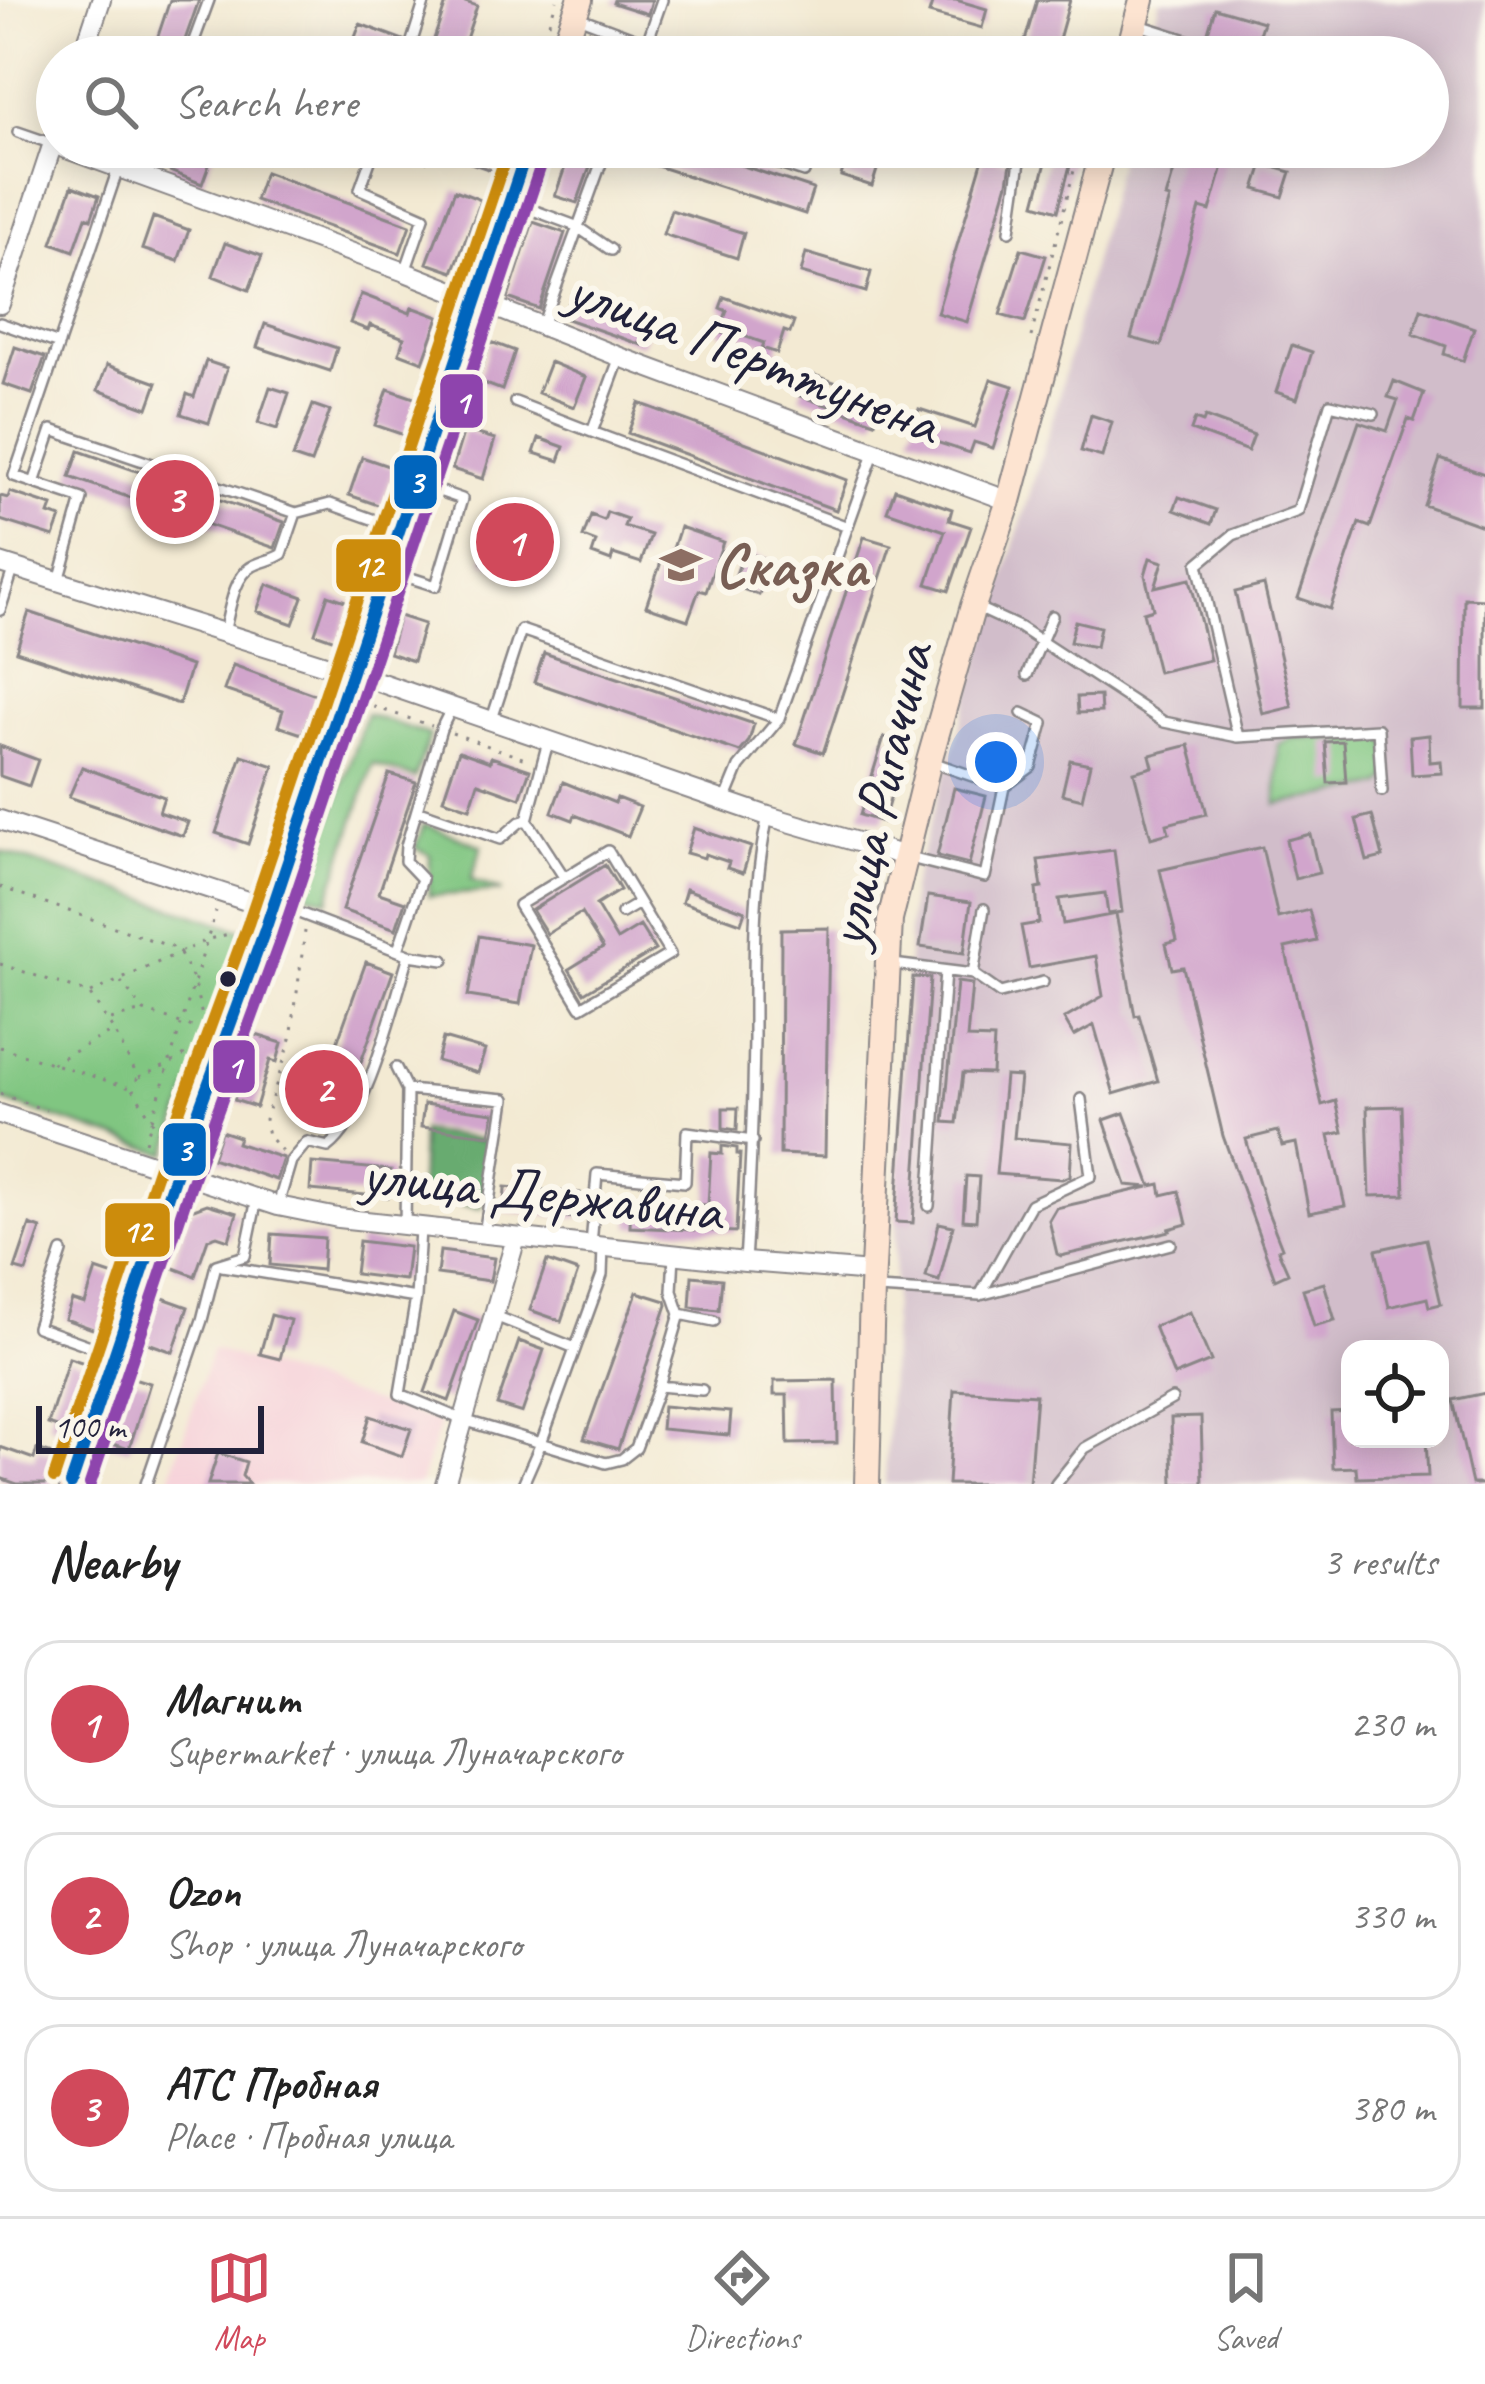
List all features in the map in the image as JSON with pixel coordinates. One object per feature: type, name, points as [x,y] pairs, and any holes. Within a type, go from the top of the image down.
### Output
[{"type":"street","points":[[89,36],[101,0]]},
{"type":"street","points":[[564,36],[571,5]]},
{"type":"street","points":[[0,304],[5,269],[46,168]]},
{"type":"street","name":"улица Перттунена","points":[[118,168],[1009,501]]},
{"type":"street","points":[[71,1484],[520,168]]},
{"type":"street","name":"улица Ригачина","points":[[867,1484],[890,920],[929,761],[1009,501],[1098,168]]},
{"type":"street","points":[[7,565],[351,673],[768,816],[905,856]]},
{"type":"street","points":[[0,820],[272,906]]},
{"type":"street","name":"улица Державина","points":[[0,1114],[278,1206],[338,1218],[872,1280]]},
{"type":"street","points":[[446,1484],[516,1238]]},
{"type":"lane","points":[[195,36],[208,0]]},
{"type":"lane","points":[[414,36],[425,0]]},
{"type":"lane","points":[[649,36],[662,0]]},
{"type":"lane","points":[[571,5],[633,36]]},
{"type":"lane","points":[[1139,12],[1193,36]]},
{"type":"lane","points":[[18,132],[36,137]]},
{"type":"lane","points":[[58,581],[82,500],[14,476],[118,168]]},
{"type":"lane","points":[[145,178],[149,168]]},
{"type":"lane","points":[[368,168],[360,189],[424,217],[405,272]]},
{"type":"lane","points":[[542,326],[599,168]]},
{"type":"lane","points":[[792,168],[804,172]]},
{"type":"lane","points":[[1010,231],[1022,168]]},
{"type":"lane","points":[[509,200],[576,226],[611,250]]},
{"type":"lane","points":[[0,323],[59,344]]},
{"type":"lane","points":[[592,432],[620,357]]},
{"type":"lane","points":[[515,402],[848,527]]},
{"type":"lane","points":[[1238,737],[1198,564],[1233,535],[1298,511],[1330,404],[1374,414]]},
{"type":"lane","points":[[34,483],[52,430],[296,513],[330,504],[400,529]]},
{"type":"lane","points":[[725,801],[739,767],[779,719],[874,453]]},
{"type":"lane","points":[[386,570],[436,586],[462,500],[416,483]]},
{"type":"lane","points":[[224,633],[241,576],[253,565],[282,554],[296,513]]},
{"type":"lane","points":[[0,610],[7,565]]},
{"type":"lane","points":[[973,606],[1019,627],[1164,722],[1238,737],[1378,729],[1382,790]]},
{"type":"lane","points":[[1027,675],[1052,616]]},
{"type":"lane","points":[[491,723],[521,630],[779,719]]},
{"type":"lane","points":[[278,1206],[291,1161],[307,1142],[328,1147],[341,1138],[366,1088],[422,879],[405,861],[406,846],[451,709]]},
{"type":"lane","points":[[905,856],[985,878],[1004,787],[1031,767],[1043,723],[1022,713]]},
{"type":"lane","points":[[548,742],[527,820],[564,877]]},
{"type":"lane","points":[[929,761],[1004,787]]},
{"type":"lane","points":[[417,810],[500,839],[527,820]]},
{"type":"lane","points":[[745,1262],[753,1141],[754,944],[761,846],[768,816]]},
{"type":"lane","points":[[608,851],[670,954],[581,1007],[519,904],[564,877],[608,851]]},
{"type":"lane","points":[[622,914],[639,903]]},
{"type":"lane","points":[[272,906],[404,952],[444,960]]},
{"type":"lane","points":[[973,974],[985,908]]},
{"type":"lane","points":[[888,964],[973,974],[1000,993],[1043,982]]},
{"type":"lane","points":[[929,1206],[945,971]]},
{"type":"lane","points":[[396,1068],[407,1090],[416,1298],[400,1394],[463,1420],[606,1463],[622,1460],[635,1448],[680,1314],[672,1292],[674,1255]]},
{"type":"lane","points":[[407,1090],[505,1099],[484,1234]]},
{"type":"lane","points":[[980,1295],[1031,1204],[1091,1176],[1081,1099]]},
{"type":"lane","points":[[523,1484],[602,1275],[597,1174],[685,1182],[687,1132],[753,1141]]},
{"type":"lane","points":[[216,1265],[245,1256],[257,1199]]},
{"type":"lane","points":[[872,1280],[980,1295],[1171,1244]]},
{"type":"lane","points":[[62,1252],[37,1328],[116,1354]]},
{"type":"lane","points":[[216,1265],[416,1298]]},
{"type":"lane","points":[[146,1484],[216,1265]]},
{"type":"lane","points":[[680,1314],[714,1321]]},
{"type":"lane","points":[[495,1316],[575,1348]]},
{"type":"lane","points":[[659,1386],[702,1390]]},
{"type":"lane","points":[[1056,1484],[1084,1448],[1172,1399]]},
{"type":"path","points":[[551,36],[571,5]]},
{"type":"path","points":[[1029,346],[1075,168]]},
{"type":"path","points":[[0,887],[181,952],[193,979],[204,1028]]},
{"type":"path","points":[[144,1144],[217,907]]},
{"type":"path","points":[[291,1161],[268,1136],[265,1119],[291,1039],[304,916]]},
{"type":"path","points":[[158,1149],[241,921]]},
{"type":"path","points":[[0,964],[89,993],[209,939],[238,932]]},
{"type":"path","points":[[120,982],[144,1011],[204,1028]]},
{"type":"path","points":[[89,993],[138,1078]]},
{"type":"path","points":[[108,1021],[144,1011]]},
{"type":"path","points":[[51,1064],[114,1031]]},
{"type":"path","points":[[0,1047],[133,1088],[162,1137]]},
{"type":"path","points":[[133,1088],[138,1078],[196,1049]]},
{"type":"shaded area","points":[[1160,0],[1485,0],[1485,1484],[885,1484],[911,889],[1055,410],[1117,168],[1449,168],[1449,36],[1151,36]]},
{"type":"shaded area","points":[[212,1349],[440,1423],[420,1484],[168,1484]]},
{"type":"green space","points":[[366,714],[430,735],[415,778],[373,764],[328,900],[306,893]]},
{"type":"green space","points":[[1373,735],[1388,740],[1390,776],[1383,785],[1277,805],[1278,745],[1292,738]]},
{"type":"green space","points":[[424,824],[482,846],[471,880],[502,891],[429,896],[430,855],[415,848]]},
{"type":"green space","points":[[0,851],[244,931],[167,1154],[0,1100]]},
{"type":"green space","points":[[421,1131],[491,1141],[481,1208],[419,1198]]},
{"type":"building","points":[[170,0],[199,0],[186,36],[158,36]]},
{"type":"building","points":[[447,0],[477,6],[467,36],[435,36]]},
{"type":"building","points":[[614,0],[652,0],[648,14]]},
{"type":"building","points":[[933,0],[956,0],[987,9],[982,28],[929,13]]},
{"type":"building","points":[[1037,0],[1070,0],[1060,36],[1026,36]]},
{"type":"building","points":[[1215,8],[1263,22],[1258,36],[1208,32]]},
{"type":"building","points":[[360,24],[392,36],[356,36]]},
{"type":"building","points":[[168,168],[208,168],[202,184]]},
{"type":"building","points":[[565,168],[590,168],[577,203],[555,196]]},
{"type":"building","points":[[663,168],[750,168],[813,189],[805,214]]},
{"type":"building","points":[[843,168],[878,168],[872,186],[841,176]]},
{"type":"building","points":[[980,168],[1010,168],[967,322],[937,313]]},
{"type":"building","points":[[1044,168],[1069,168],[1058,211],[1035,204]]},
{"type":"building","points":[[1175,168],[1222,168],[1210,211],[1200,208],[1161,346],[1131,338],[1170,199],[1166,198]]},
{"type":"building","points":[[1262,168],[1291,172],[1283,197],[1255,189]]},
{"type":"building","points":[[265,172],[410,225],[400,253],[255,200]]},
{"type":"building","points":[[72,186],[99,196],[74,251],[52,243]]},
{"type":"building","points":[[455,190],[481,200],[453,272],[427,263]]},
{"type":"building","points":[[671,210],[744,233],[737,258],[663,234]]},
{"type":"building","points":[[153,217],[189,230],[178,261],[142,249]]},
{"type":"building","points":[[533,222],[565,233],[539,309],[508,298]]},
{"type":"building","points":[[225,243],[262,256],[249,290],[213,276]]},
{"type":"building","points":[[1021,249],[1046,256],[1025,322],[1000,315]]},
{"type":"building","points":[[806,253],[871,272],[866,292],[801,273]]},
{"type":"building","points":[[361,294],[410,313],[412,307],[439,317],[423,362],[399,353],[404,338],[350,323]]},
{"type":"building","points":[[572,294],[650,321],[642,345],[564,318]]},
{"type":"building","points":[[724,297],[794,322],[790,333],[784,331],[777,353],[762,348],[764,343],[719,332],[727,311],[720,308]]},
{"type":"building","points":[[1421,309],[1474,328],[1463,361],[1444,354],[1446,346],[1413,334]]},
{"type":"building","points":[[265,324],[337,348],[330,371],[257,347]]},
{"type":"building","points":[[491,342],[515,351],[502,390],[478,381]]},
{"type":"building","points":[[1292,345],[1312,352],[1297,399],[1276,392]]},
{"type":"building","points":[[15,347],[45,357],[32,394],[3,384]]},
{"type":"building","points":[[206,361],[227,368],[209,423],[181,414],[187,394],[194,397]]},
{"type":"building","points":[[550,362],[586,377],[574,407],[538,393]]},
{"type":"building","points":[[107,365],[157,383],[148,408],[98,390]]},
{"type":"building","points":[[808,373],[883,399],[875,422],[800,396]]},
{"type":"building","points":[[991,379],[1013,386],[993,448],[974,442],[970,453],[911,434],[919,409],[975,427]]},
{"type":"building","points":[[1394,381],[1424,393],[1414,421],[1408,419],[1370,527],[1359,523],[1330,609],[1298,598],[1359,422],[1387,431],[1398,400],[1388,397]]},
{"type":"building","points":[[270,387],[289,393],[277,429],[258,423]]},
{"type":"building","points":[[388,389],[417,399],[404,435],[375,425]]},
{"type":"building","points":[[639,403],[847,480],[836,510],[628,433]]},
{"type":"building","points":[[313,405],[330,411],[311,463],[293,457]]},
{"type":"building","points":[[1091,415],[1112,422],[1102,457],[1081,451]]},
{"type":"building","points":[[1205,417],[1254,435],[1248,451],[1191,430],[1195,419],[1203,422]]},
{"type":"building","points":[[464,430],[495,439],[483,479],[452,469]]},
{"type":"building","points":[[539,438],[564,447],[559,461],[534,453]]},
{"type":"building","points":[[79,451],[284,522],[275,548],[70,477]]},
{"type":"building","points":[[362,457],[394,468],[381,506],[349,495]]},
{"type":"building","points":[[1440,459],[1485,474],[1485,527],[1424,505]]},
{"type":"building","points":[[895,489],[952,509],[949,520],[971,527],[949,591],[927,584],[945,531],[887,511]]},
{"type":"building","points":[[10,492],[52,506],[49,514],[61,518],[54,537],[0,520],[0,496],[8,498]]},
{"type":"building","points":[[1179,497],[1216,510],[1211,524],[1174,510]]},
{"type":"building","points":[[500,506],[547,521],[529,577],[482,562]]},
{"type":"building","points":[[607,512],[627,519],[624,526],[651,535],[641,563],[613,554],[611,561],[592,554],[596,542],[583,537],[591,515],[604,520]]},
{"type":"building","name":"Сказка","points":[[680,527],[723,542],[706,592],[699,590],[688,620],[646,606],[662,559],[669,561]]},
{"type":"building","points":[[864,537],[891,545],[823,753],[796,744]]},
{"type":"building","points":[[744,552],[771,561],[759,595],[732,585]]},
{"type":"building","points":[[1150,558],[1163,562],[1155,587],[1190,579],[1210,660],[1158,672],[1143,612],[1153,609],[1145,575]]},
{"type":"building","points":[[267,584],[303,597],[293,624],[257,611]]},
{"type":"building","points":[[1264,585],[1292,707],[1263,714],[1235,592]]},
{"type":"building","points":[[328,595],[351,603],[338,641],[315,633]]},
{"type":"building","points":[[1464,598],[1485,599],[1485,708],[1463,708]]},
{"type":"building","points":[[29,612],[191,666],[179,704],[16,651]]},
{"type":"building","points":[[399,616],[424,624],[413,661],[389,653]]},
{"type":"building","points":[[1075,621],[1100,627],[1096,647],[1070,642]]},
{"type":"building","points":[[544,653],[754,724],[749,741],[740,752],[534,682]]},
{"type":"building","points":[[233,665],[316,695],[302,734],[278,726],[283,710],[224,690]]},
{"type":"building","points":[[1100,696],[1101,712],[1078,713],[1077,697]]},
{"type":"building","points":[[1429,735],[1430,762],[1441,761],[1442,773],[1412,775],[1410,737]]},
{"type":"building","points":[[884,737],[906,744],[883,822],[860,815]]},
{"type":"building","points":[[1343,741],[1346,782],[1328,783],[1325,742]]},
{"type":"building","points":[[1189,745],[1207,814],[1167,824],[1169,833],[1151,838],[1134,772],[1153,767],[1150,755]]},
{"type":"building","points":[[0,746],[38,760],[29,786],[0,776]]},
{"type":"building","points":[[459,751],[530,770],[520,798],[478,783],[470,808],[443,799]]},
{"type":"building","points":[[242,755],[274,766],[248,844],[216,833]]},
{"type":"building","points":[[1070,760],[1090,764],[1082,799],[1062,794]]},
{"type":"building","points":[[82,767],[164,797],[159,812],[188,822],[183,836],[69,797]]},
{"type":"building","points":[[389,774],[416,782],[379,893],[405,902],[396,929],[342,910]]},
{"type":"building","points":[[563,782],[615,803],[617,798],[640,807],[628,836],[575,815],[573,820],[552,812]]},
{"type":"building","points":[[954,788],[986,796],[969,864],[937,856]]},
{"type":"building","points":[[1372,815],[1383,857],[1367,861],[1356,819]]},
{"type":"building","points":[[694,828],[751,847],[743,873],[727,868],[729,862],[686,853]]},
{"type":"building","points":[[1310,834],[1319,873],[1295,879],[1286,840]]},
{"type":"building","points":[[1262,847],[1278,918],[1309,910],[1317,941],[1285,948],[1322,1105],[1336,1101],[1343,1132],[1329,1135],[1345,1206],[1309,1213],[1296,1143],[1282,1146],[1278,1131],[1246,1139],[1288,1273],[1275,1279],[1223,1136],[1183,967],[1172,969],[1166,944],[1177,941],[1160,870]]},
{"type":"building","points":[[1114,850],[1122,912],[1108,914],[1105,893],[1059,899],[1063,924],[1116,914],[1135,1016],[1139,1015],[1158,1081],[1114,1094],[1094,1025],[1074,1036],[1064,1019],[1103,996],[1096,956],[1029,968],[1021,926],[1039,923],[1038,860]]},
{"type":"building","points":[[605,865],[620,890],[596,905],[617,940],[640,926],[655,950],[584,993],[569,969],[603,948],[581,913],[547,934],[532,910]]},
{"type":"building","points":[[686,889],[745,911],[741,923],[682,902]]},
{"type":"building","points":[[928,896],[971,902],[964,953],[920,947]]},
{"type":"building","points":[[829,928],[825,1156],[780,1154],[781,929]]},
{"type":"building","points":[[479,936],[531,945],[520,1004],[468,996]]},
{"type":"building","points":[[366,962],[393,972],[342,1115],[331,1131],[308,1123]]},
{"type":"building","points":[[913,977],[930,978],[913,1223],[896,1222]]},
{"type":"building","points":[[957,982],[972,984],[967,1038],[994,1039],[992,1074],[963,1073],[957,1123],[944,1122]]},
{"type":"building","points":[[253,1034],[282,1043],[277,1062],[270,1060],[256,1107],[234,1100]]},
{"type":"building","points":[[443,1038],[485,1050],[478,1073],[437,1061]]},
{"type":"building","points":[[1005,1076],[1020,1077],[1014,1138],[1072,1143],[1070,1176],[996,1174]]},
{"type":"building","points":[[424,1104],[494,1113],[490,1135],[421,1127]]},
{"type":"building","points":[[1402,1106],[1405,1195],[1370,1196],[1367,1107]]},
{"type":"building","points":[[723,1108],[738,1108],[737,1130],[723,1128]]},
{"type":"building","points":[[1124,1113],[1151,1186],[1160,1184],[1162,1195],[1179,1191],[1187,1224],[1061,1256],[1049,1220],[1056,1208],[1149,1187],[1126,1185],[1104,1120]]},
{"type":"building","points":[[221,1131],[239,1137],[237,1143],[283,1158],[276,1180],[212,1158]]},
{"type":"building","points":[[722,1146],[737,1148],[740,1154],[736,1232],[630,1227],[631,1201],[708,1205],[711,1153],[722,1154]]},
{"type":"building","points":[[312,1163],[391,1170],[388,1197],[310,1190]]},
{"type":"building","points":[[966,1176],[979,1177],[976,1221],[963,1220]]},
{"type":"building","points":[[505,1187],[580,1193],[579,1218],[504,1211]]},
{"type":"building","points":[[207,1204],[237,1213],[229,1240],[208,1239],[195,1276],[171,1267],[191,1210]]},
{"type":"building","points":[[939,1223],[953,1226],[939,1281],[926,1277]]},
{"type":"building","points":[[30,1225],[41,1229],[26,1272],[15,1269]]},
{"type":"building","points":[[272,1234],[324,1238],[322,1270],[270,1265]]},
{"type":"building","points":[[1426,1239],[1441,1304],[1429,1307],[1427,1298],[1389,1307],[1376,1250]]},
{"type":"building","points":[[359,1241],[409,1247],[405,1280],[355,1274]]},
{"type":"building","points":[[440,1251],[494,1258],[490,1281],[437,1274]]},
{"type":"building","points":[[547,1261],[578,1272],[561,1321],[530,1310]]},
{"type":"building","points":[[96,1270],[123,1279],[104,1333],[65,1319],[72,1300],[85,1304]]},
{"type":"building","points":[[692,1276],[722,1279],[719,1310],[690,1307]]},
{"type":"building","points":[[1324,1283],[1335,1320],[1314,1326],[1303,1289]]},
{"type":"building","points":[[637,1292],[667,1305],[618,1449],[584,1439]]},
{"type":"building","points":[[160,1297],[188,1307],[173,1352],[145,1342]]},
{"type":"building","points":[[454,1311],[478,1320],[449,1401],[425,1392]]},
{"type":"building","points":[[1190,1312],[1211,1361],[1174,1376],[1154,1326]]},
{"type":"building","points":[[271,1315],[290,1320],[280,1359],[260,1354]]},
{"type":"building","points":[[519,1341],[544,1350],[522,1413],[497,1405]]},
{"type":"building","points":[[69,1358],[91,1365],[69,1431],[48,1424]]},
{"type":"building","points":[[130,1377],[150,1383],[129,1449],[109,1443]]},
{"type":"building","points":[[836,1380],[837,1443],[788,1444],[787,1395],[774,1395],[774,1381]]},
{"type":"building","points":[[954,1390],[1036,1395],[1029,1484],[948,1484]]},
{"type":"building","points":[[1485,1393],[1485,1484],[1472,1484],[1453,1400]]},
{"type":"building","points":[[663,1406],[731,1412],[729,1435],[661,1429]]},
{"type":"building","points":[[1341,1411],[1341,1448],[1426,1448],[1428,1476],[1357,1478],[1356,1467],[1333,1468],[1331,1412]]},
{"type":"building","points":[[370,1416],[411,1429],[402,1456],[362,1442]]},
{"type":"building","points":[[1201,1417],[1203,1484],[1173,1484],[1171,1418]]},
{"type":"building","points":[[0,1447],[34,1459],[37,1449],[61,1457],[52,1484],[17,1484],[0,1478]]},
{"type":"building","points":[[218,1453],[246,1462],[242,1476],[249,1484],[208,1484]]},
{"type":"transit line","name":"12","points":[[54,1478],[159,1166],[248,924],[502,168]]},
{"type":"transit line","name":"3","points":[[71,1484],[176,1172],[265,930],[521,168]]},
{"type":"transit line","name":"1","points":[[90,1484],[193,1178],[282,936],[540,168]]},
{"type":"place","name":"АТС Пробная","points":[[175,499]]},
{"type":"place","name":"Магнит","points":[[515,542]]},
{"type":"place","name":"Сказка","points":[[681,565]]},
{"type":"place","name":"Ozon","points":[[324,1089]]}]
